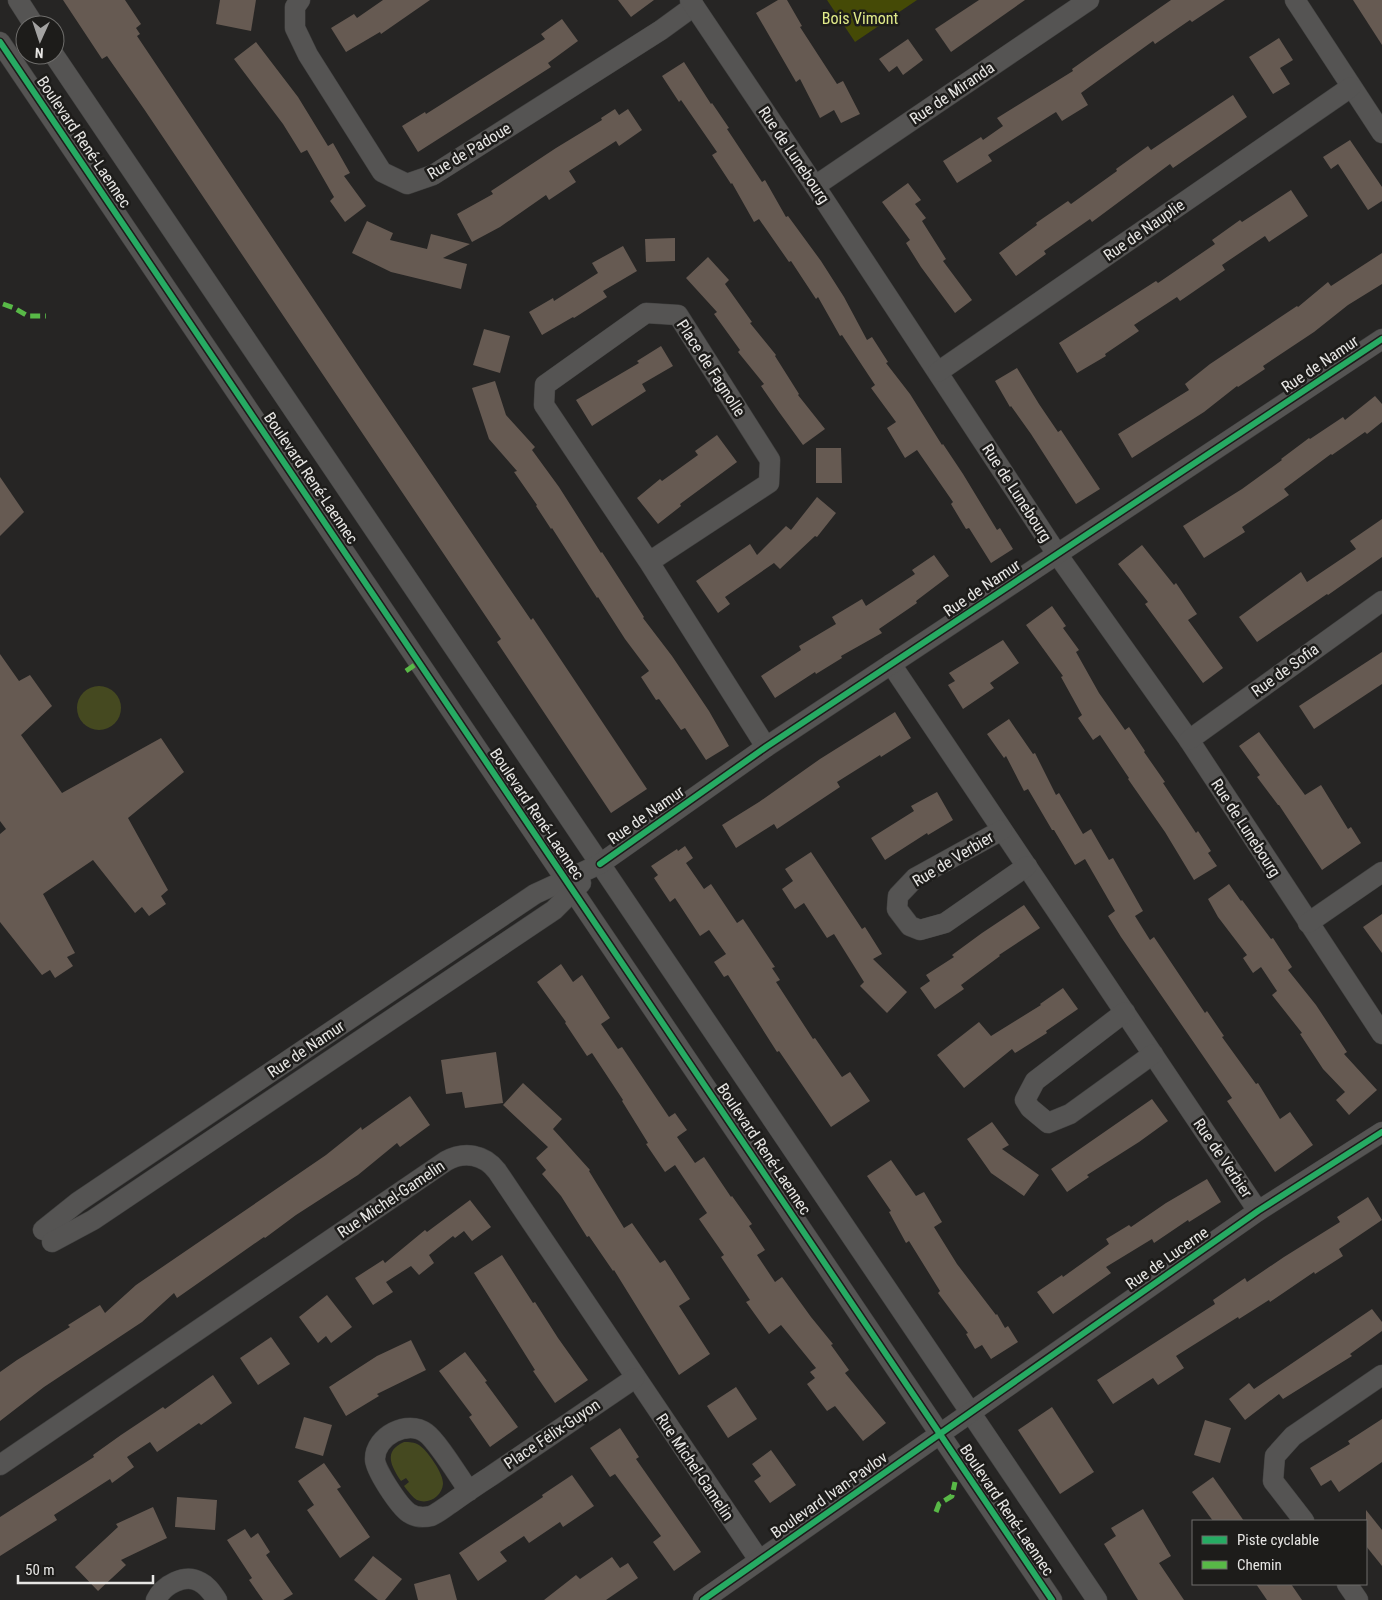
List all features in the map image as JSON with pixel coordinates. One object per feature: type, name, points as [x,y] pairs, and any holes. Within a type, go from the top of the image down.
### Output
[{"type":"street","points":[[18,0],[28,15]]},
{"type":"street","name":"Rue de Padoue","points":[[300,0],[295,7],[295,28],[308,55],[382,172],[407,184],[433,175],[661,30],[692,3]]},
{"type":"street","name":"Rue de Miranda","points":[[815,186],[1089,0]]},
{"type":"street","points":[[1295,0],[1382,133]]},
{"type":"street","name":"Rue de Lunebourg","points":[[692,3],[1058,554],[1189,740],[1382,1034]]},
{"type":"street","name":"Boulevard René-Laennec","points":[[0,42],[1052,1600]]},
{"type":"street","name":"Boulevard René-Laennec","points":[[61,65],[1097,1600]]},
{"type":"street","name":"Rue de Nauplie","points":[[938,372],[1351,87]]},
{"type":"street","name":"Place de Fagnolle","points":[[649,562],[769,482],[770,460],[678,315],[646,313],[545,385],[544,405],[649,562],[766,747]]},
{"type":"street","name":"Rue de Namur","points":[[47,1236],[78,1202],[535,894],[569,886],[766,747],[1382,339]]},
{"type":"street","name":"Rue de Sofia","points":[[1189,740],[1382,601]]},
{"type":"street","name":"Rue de Verbier","points":[[891,664],[1258,1211]]},
{"type":"street","name":"Rue de Verbier","points":[[1002,830],[916,878],[898,896],[897,909],[910,926],[920,930],[945,923],[1027,866]]},
{"type":"street","points":[[1308,923],[1382,872]]},
{"type":"street","points":[[1125,1012],[1035,1082],[1025,1100],[1030,1108],[1048,1123],[1070,1114],[1153,1054]]},
{"type":"street","name":"Rue de Lucerne","points":[[970,1412],[1258,1211],[1382,1132]]},
{"type":"street","name":"Rue Michel-Gamelin","points":[[0,1465],[446,1161],[458,1156],[477,1156],[493,1166],[759,1560]]},
{"type":"street","points":[[1303,1520],[1273,1481],[1275,1456],[1293,1436],[1382,1375]]},
{"type":"street","name":"Place Félix-Guyon","points":[[469,1491],[432,1439],[424,1431],[404,1428],[394,1432],[379,1446],[375,1459],[377,1468],[400,1503],[410,1514],[423,1517],[432,1515],[469,1491],[635,1378]]},
{"type":"street","name":"Boulevard Ivan-Pavlov","points":[[703,1600],[970,1412]]},
{"type":"street","points":[[156,1600],[160,1593],[172,1584],[187,1579],[202,1583],[217,1600]]},
{"type":"street","points":[[1348,1585],[1358,1600]]},
{"type":"green space","name":"Bois Vimont","points":[[827,0],[917,0],[855,42]]},
{"type":"green space","points":[[103,686],[115,692],[120,699],[120,717],[115,724],[108,729],[95,730],[87,727],[80,720],[77,704],[80,696],[87,689]]},
{"type":"green space","points":[[404,1442],[419,1445],[430,1457],[441,1474],[443,1480],[442,1488],[437,1496],[430,1500],[422,1501],[415,1499],[404,1486],[409,1482],[406,1478],[401,1481],[394,1470],[391,1454],[397,1446]]},
{"type":"building","points":[[63,0],[125,0],[141,24],[136,28],[140,34],[137,36],[367,379],[531,620],[533,618],[647,789],[611,813],[497,642],[501,639],[144,109],[107,56],[102,59]]},
{"type":"building","points":[[220,0],[256,0],[251,31],[216,24]]},
{"type":"building","points":[[383,0],[430,0],[381,34],[380,32],[346,52],[331,28],[354,14],[357,18]]},
{"type":"building","points":[[618,0],[654,0],[631,17]]},
{"type":"building","points":[[778,0],[787,0],[802,26],[800,27],[837,84],[843,81],[860,114],[841,123],[834,110],[820,118],[800,79],[796,82],[756,13]]},
{"type":"building","points":[[979,0],[1025,0],[951,52],[935,29]]},
{"type":"building","points":[[1171,0],[1225,0],[1192,22],[1190,20],[1155,44],[1153,41],[1081,93],[1088,105],[1062,121],[1056,112],[988,155],[992,161],[957,183],[943,161],[981,137],[983,140],[1003,126],[997,118],[1073,71],[1072,69]]},
{"type":"building","points":[[1353,0],[1382,0],[1382,45]]},
{"type":"building","points":[[562,19],[578,41],[548,63],[551,67],[418,152],[402,126],[425,112],[426,114],[545,39],[541,34]]},
{"type":"building","points":[[1279,38],[1293,60],[1280,68],[1290,84],[1273,94],[1249,57]]},
{"type":"building","points":[[908,39],[923,60],[903,75],[897,66],[889,72],[879,59]]},
{"type":"building","points":[[256,42],[298,97],[328,146],[333,143],[350,173],[344,176],[366,206],[345,222],[330,201],[334,197],[307,150],[301,153],[283,124],[234,59]]},
{"type":"building","points":[[684,62],[729,128],[727,129],[762,182],[765,180],[786,217],[788,216],[821,261],[844,297],[867,340],[872,337],[888,362],[886,363],[910,394],[963,474],[997,530],[1000,528],[1013,549],[991,563],[969,528],[966,529],[951,504],[953,502],[917,450],[905,458],[887,428],[896,422],[871,388],[875,385],[842,335],[840,336],[818,297],[816,299],[791,261],[789,262],[759,219],[754,222],[732,183],[712,155],[717,152],[662,76]]},
{"type":"building","points":[[1233,95],[1247,117],[1173,168],[1170,164],[1092,222],[1090,219],[1044,251],[1046,254],[1016,276],[999,253],[1037,225],[1036,223],[1068,201],[1071,204],[1148,146],[1151,150]]},
{"type":"building","points":[[615,109],[619,115],[628,109],[642,130],[619,146],[616,141],[569,171],[576,182],[549,200],[546,195],[500,227],[472,242],[457,214],[493,194],[491,191],[602,120],[601,118]]},
{"type":"building","points":[[1350,140],[1382,187],[1382,201],[1368,210],[1338,164],[1331,169],[1323,157]]},
{"type":"building","points":[[908,183],[921,200],[915,204],[926,218],[922,221],[946,259],[943,261],[972,300],[955,313],[921,267],[906,243],[910,240],[882,202]]},
{"type":"building","points":[[1291,190],[1308,216],[1269,242],[1265,236],[1222,265],[1225,270],[1180,301],[1177,297],[1134,325],[1139,331],[1105,354],[1106,356],[1077,373],[1059,343],[1156,281],[1158,283],[1215,244],[1212,240],[1240,220],[1242,222]]},
{"type":"building","points":[[367,221],[393,233],[390,240],[427,249],[431,234],[470,244],[443,258],[467,264],[461,289],[391,272],[352,253]]},
{"type":"building","points":[[675,238],[675,261],[646,262],[645,239]]},
{"type":"building","points":[[623,246],[637,271],[603,291],[607,297],[542,335],[529,312],[553,298],[554,301],[598,273],[592,263]]},
{"type":"building","points":[[1382,253],[1382,284],[1348,305],[1314,332],[1263,366],[1265,369],[1237,386],[1204,412],[1132,458],[1118,434],[1189,390],[1185,384],[1210,364],[1298,307],[1328,282],[1331,286]]},
{"type":"building","points":[[708,257],[729,280],[725,284],[752,322],[750,323],[776,355],[798,395],[825,429],[803,445],[761,386],[764,384],[738,352],[740,350],[714,314],[717,312],[686,278]]},
{"type":"building","points":[[484,329],[510,336],[500,373],[473,365]]},
{"type":"building","points":[[661,346],[673,366],[642,384],[646,391],[592,426],[576,400],[639,363],[637,361]]},
{"type":"building","points":[[1017,368],[1058,432],[1061,430],[1100,489],[1076,504],[1031,434],[1010,407],[995,381]]},
{"type":"building","points":[[495,381],[506,415],[535,447],[532,450],[602,552],[643,618],[672,656],[709,711],[729,746],[706,760],[685,728],[681,730],[659,699],[656,700],[641,677],[649,671],[625,639],[551,529],[514,472],[517,471],[489,439],[472,388]]},
{"type":"building","points":[[1375,396],[1382,404],[1382,422],[1367,434],[1365,432],[1331,454],[1284,489],[1289,495],[1242,527],[1245,532],[1204,558],[1183,526],[1242,489],[1309,438],[1343,417],[1345,420]]},
{"type":"building","points":[[717,435],[737,462],[680,504],[681,506],[658,524],[637,498],[660,479],[662,481],[698,455],[695,451]]},
{"type":"building","points":[[816,448],[841,448],[842,483],[816,483]]},
{"type":"building","points":[[0,477],[24,512],[0,536]]},
{"type":"building","points":[[817,497],[836,513],[817,537],[815,536],[780,569],[774,563],[725,597],[730,604],[718,613],[696,581],[750,544],[757,555],[786,526],[791,530]]},
{"type":"building","points":[[1382,519],[1382,557],[1257,642],[1239,617],[1301,572],[1307,582],[1356,549],[1350,541]]},
{"type":"building","points":[[1142,545],[1174,585],[1176,583],[1197,614],[1188,620],[1223,668],[1203,683],[1145,604],[1148,602],[1118,564]]},
{"type":"building","points":[[934,555],[949,576],[916,601],[917,603],[879,629],[882,633],[841,656],[842,658],[816,674],[815,672],[775,698],[761,676],[801,650],[799,646],[836,624],[832,617],[862,599],[866,606],[915,574],[912,570]]},
{"type":"building","points":[[1052,606],[1066,626],[1063,628],[1079,650],[1076,652],[1099,693],[1125,730],[1129,727],[1196,833],[1198,831],[1211,851],[1208,853],[1217,866],[1194,880],[1165,832],[1100,735],[1093,740],[1078,718],[1082,715],[1061,677],[1063,676],[1026,625]]},
{"type":"building","points":[[1003,640],[1019,663],[990,683],[994,688],[963,709],[948,685],[955,681],[949,673]]},
{"type":"building","points":[[1382,652],[1382,684],[1314,729],[1299,706]]},
{"type":"building","points":[[0,654],[19,681],[30,675],[52,706],[21,735],[62,793],[161,738],[184,772],[128,818],[168,890],[161,896],[166,904],[149,916],[142,907],[135,913],[93,860],[43,894],[75,953],[67,957],[73,966],[55,978],[50,970],[42,975],[0,922],[0,834],[6,829],[0,821]]},
{"type":"building","points":[[895,712],[911,738],[837,782],[840,787],[777,829],[774,824],[736,848],[722,825],[759,802],[820,759]]},
{"type":"building","points":[[1009,719],[1033,754],[1035,753],[1056,795],[1059,793],[1083,834],[1091,829],[1109,860],[1113,858],[1143,911],[1135,916],[1150,940],[1154,937],[1205,1013],[1207,1011],[1224,1036],[1222,1037],[1256,1084],[1258,1083],[1280,1119],[1290,1112],[1313,1145],[1275,1172],[1227,1101],[1232,1098],[1108,916],[1115,911],[1085,859],[1075,865],[1028,789],[1024,791],[1006,756],[1004,758],[987,734]]},
{"type":"building","points":[[1259,732],[1305,795],[1321,785],[1348,829],[1351,827],[1361,843],[1322,870],[1279,805],[1257,777],[1260,775],[1239,746]]},
{"type":"building","points":[[937,792],[953,820],[928,835],[927,833],[885,860],[871,838],[914,811],[911,806]]},
{"type":"building","points":[[685,846],[693,858],[686,863],[704,889],[711,884],[737,923],[743,919],[775,967],[772,968],[780,980],[776,982],[813,1039],[815,1038],[842,1077],[850,1072],[870,1101],[831,1127],[779,1051],[777,1052],[728,975],[724,977],[714,962],[726,954],[709,930],[700,936],[675,898],[670,902],[654,878],[658,875],[651,866]]},
{"type":"building","points":[[811,852],[862,929],[865,927],[882,954],[873,959],[907,992],[887,1013],[860,986],[864,982],[834,934],[827,938],[804,903],[795,909],[782,889],[793,881],[785,869]]},
{"type":"building","points":[[1229,884],[1271,939],[1273,938],[1292,967],[1288,970],[1316,1005],[1347,1052],[1344,1054],[1377,1090],[1349,1115],[1336,1100],[1345,1092],[1323,1069],[1300,1034],[1302,1033],[1272,995],[1277,991],[1261,967],[1253,973],[1243,958],[1247,955],[1218,917],[1208,899]]},
{"type":"building","points":[[1024,905],[1040,928],[999,955],[961,985],[964,989],[935,1009],[920,988],[930,981],[926,975],[954,957],[952,955],[982,933]]},
{"type":"building","points":[[1382,914],[1382,953],[1363,927]]},
{"type":"building","points":[[561,964],[573,982],[582,975],[610,1018],[601,1024],[618,1049],[622,1047],[669,1117],[675,1113],[687,1130],[677,1137],[695,1163],[704,1157],[752,1224],[749,1226],[765,1250],[757,1255],[775,1282],[782,1277],[833,1344],[831,1345],[849,1370],[845,1373],[886,1423],[863,1441],[835,1406],[827,1411],[807,1384],[815,1378],[810,1372],[816,1368],[781,1325],[769,1334],[746,1302],[750,1300],[721,1257],[724,1255],[699,1219],[707,1213],[675,1165],[665,1172],[646,1144],[648,1143],[623,1100],[592,1053],[587,1056],[566,1022],[537,982]]},
{"type":"building","points":[[1063,988],[1078,1009],[1046,1031],[1047,1033],[1015,1053],[1012,1049],[964,1088],[937,1055],[979,1022],[991,1036],[1041,1005]]},
{"type":"building","points":[[496,1052],[503,1103],[465,1108],[462,1092],[446,1094],[441,1060]]},
{"type":"building","points":[[523,1083],[562,1119],[553,1129],[590,1170],[624,1228],[632,1223],[660,1263],[665,1260],[690,1299],[679,1306],[710,1354],[679,1375],[614,1270],[589,1236],[587,1237],[561,1196],[542,1174],[546,1170],[536,1158],[548,1147],[503,1105]]},
{"type":"building","points":[[410,1096],[430,1125],[400,1147],[397,1143],[358,1175],[296,1215],[177,1298],[174,1293],[142,1322],[44,1387],[0,1421],[0,1372],[70,1327],[68,1325],[100,1305],[105,1313],[136,1285],[326,1155],[361,1127],[362,1130]]},
{"type":"building","points":[[1152,1099],[1168,1121],[1087,1175],[1089,1177],[1067,1192],[1051,1169]]},
{"type":"building","points":[[992,1122],[1009,1145],[1002,1149],[1039,1175],[1024,1196],[991,1173],[967,1139]]},
{"type":"building","points":[[891,1160],[916,1196],[924,1192],[942,1222],[934,1227],[957,1264],[997,1314],[1005,1328],[1008,1326],[1018,1342],[991,1359],[982,1345],[975,1349],[966,1334],[968,1333],[938,1293],[940,1291],[909,1241],[906,1243],[889,1212],[891,1211],[867,1176]]},
{"type":"building","points":[[1207,1179],[1221,1202],[1189,1222],[1188,1220],[1154,1243],[1152,1239],[1106,1267],[1111,1273],[1053,1314],[1037,1292],[1062,1275],[1063,1277],[1109,1244],[1106,1239],[1129,1225],[1131,1227],[1166,1203]]},
{"type":"building","points":[[1368,1197],[1382,1220],[1339,1249],[1343,1256],[1315,1274],[1314,1272],[1270,1302],[1269,1300],[1239,1319],[1238,1317],[1176,1356],[1184,1368],[1158,1385],[1153,1378],[1113,1404],[1097,1380],[1215,1304],[1213,1300],[1245,1278],[1247,1282],[1340,1222],[1337,1217]]},
{"type":"building","points":[[470,1200],[491,1227],[472,1241],[464,1231],[455,1238],[453,1236],[429,1255],[434,1263],[419,1275],[411,1266],[386,1282],[393,1292],[373,1305],[355,1278],[383,1260],[385,1263],[425,1230],[427,1232]]},
{"type":"building","points":[[502,1255],[533,1303],[535,1302],[588,1380],[555,1403],[533,1371],[535,1370],[474,1273]]},
{"type":"building","points":[[327,1295],[352,1327],[331,1343],[326,1336],[318,1343],[299,1317]]},
{"type":"building","points":[[1372,1309],[1382,1322],[1382,1331],[1350,1354],[1352,1356],[1283,1399],[1279,1394],[1245,1420],[1229,1399],[1249,1383],[1254,1389]]},
{"type":"building","points":[[271,1337],[290,1364],[258,1385],[240,1358]]},
{"type":"building","points":[[411,1340],[426,1370],[377,1394],[379,1396],[346,1416],[329,1387],[377,1356]]},
{"type":"building","points":[[465,1352],[518,1427],[490,1447],[469,1417],[472,1415],[439,1371]]},
{"type":"building","points":[[213,1375],[232,1403],[157,1452],[150,1442],[127,1457],[134,1467],[112,1483],[110,1479],[54,1515],[57,1520],[0,1556],[0,1517],[94,1457],[93,1455],[121,1435],[163,1407],[165,1409]]},
{"type":"building","points":[[736,1387],[757,1419],[728,1438],[707,1406]]},
{"type":"building","points":[[1052,1407],[1094,1472],[1060,1494],[1018,1430]]},
{"type":"building","points":[[304,1417],[332,1425],[323,1456],[295,1448]]},
{"type":"building","points":[[1382,1419],[1382,1462],[1339,1492],[1331,1480],[1321,1486],[1310,1468],[1350,1444],[1348,1441]]},
{"type":"building","points":[[1205,1420],[1231,1428],[1220,1463],[1194,1455]]},
{"type":"building","points":[[620,1428],[639,1457],[636,1459],[701,1552],[674,1571],[653,1542],[661,1536],[615,1474],[610,1477],[590,1448]]},
{"type":"building","points":[[771,1450],[796,1485],[770,1503],[754,1481],[761,1476],[752,1464]]},
{"type":"building","points":[[324,1463],[341,1487],[337,1489],[370,1537],[340,1558],[307,1510],[314,1505],[298,1481]]},
{"type":"building","points":[[572,1475],[594,1506],[563,1527],[560,1522],[529,1543],[524,1536],[500,1552],[507,1561],[478,1581],[459,1553],[543,1497],[542,1495]]},
{"type":"building","points":[[1213,1477],[1243,1520],[1212,1520],[1192,1492]]},
{"type":"building","points":[[177,1497],[217,1500],[215,1530],[175,1527]]},
{"type":"building","points":[[153,1507],[167,1538],[121,1560],[126,1565],[98,1591],[75,1567],[118,1527],[116,1524]]},
{"type":"building","points":[[1143,1509],[1171,1556],[1159,1563],[1184,1600],[1138,1600],[1104,1544],[1116,1536],[1111,1528]]},
{"type":"building","points":[[1366,1510],[1382,1530],[1382,1566],[1367,1547]]},
{"type":"building","points":[[245,1529],[251,1538],[258,1533],[270,1552],[266,1555],[293,1594],[283,1600],[263,1600],[249,1580],[252,1578],[227,1540]]},
{"type":"building","points":[[373,1556],[402,1579],[385,1600],[378,1600],[354,1580]]},
{"type":"building","points":[[612,1557],[620,1568],[628,1563],[638,1578],[606,1600],[544,1600],[576,1575],[580,1579]]},
{"type":"building","points":[[450,1574],[457,1600],[418,1600],[414,1584]]},
{"type":"building","points":[[1257,1585],[1292,1585],[1302,1600],[1267,1600]]},
{"type":"marked path","points":[[3,304],[28,316],[46,316]]},
{"type":"marked path","points":[[406,671],[419,662]]},
{"type":"marked path","points":[[936,1512],[939,1504],[952,1496],[955,1482]]},
{"type":"cycle path","points":[[0,42],[1052,1600]]},
{"type":"cycle path","points":[[600,864],[766,747],[1382,339]]},
{"type":"cycle path","points":[[703,1600],[1258,1211],[1382,1132]]}]
